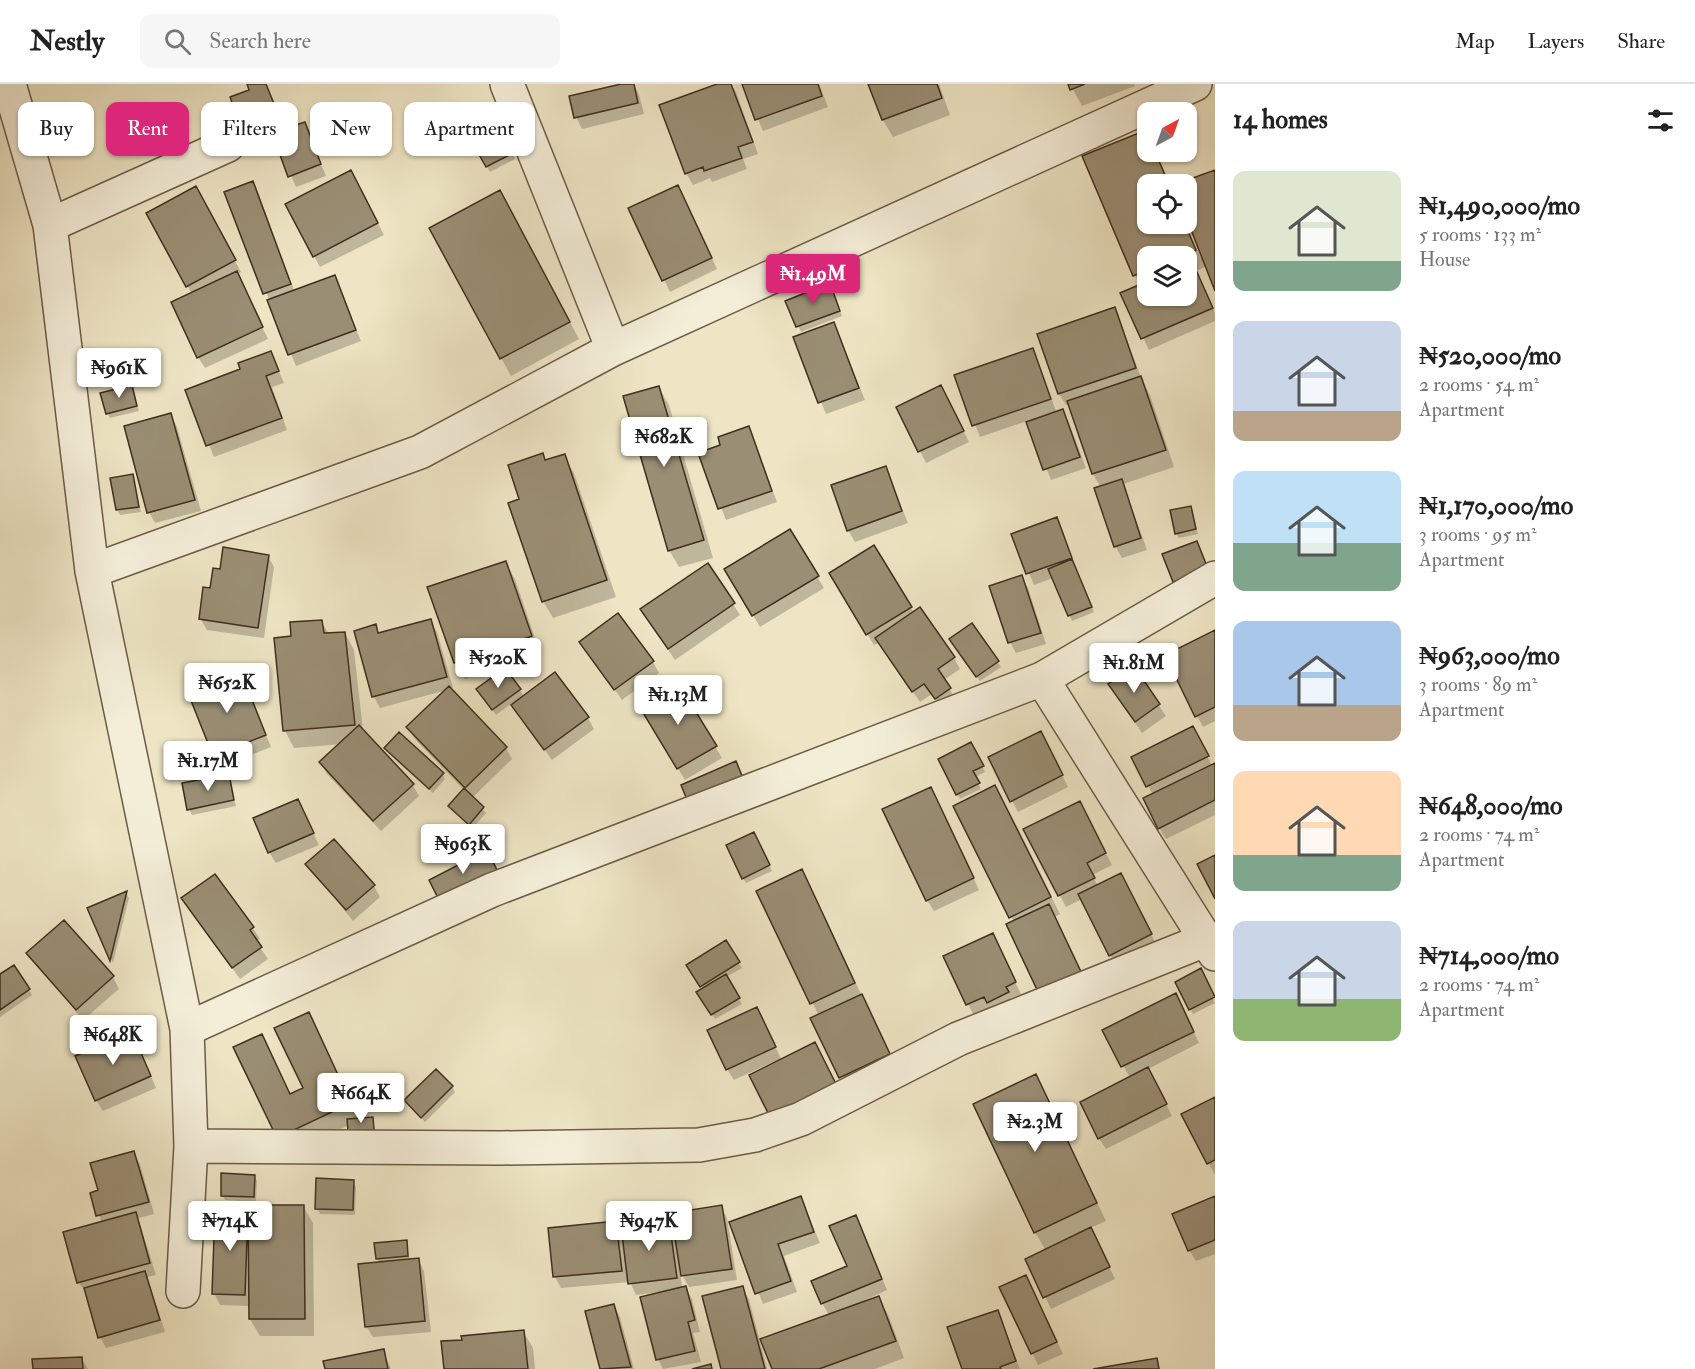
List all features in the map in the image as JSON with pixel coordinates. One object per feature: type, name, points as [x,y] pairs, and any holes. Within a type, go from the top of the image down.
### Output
[{"type":"street","points":[[9,84],[50,225],[92,571],[187,1029],[190,1146],[183,1291]]},
{"type":"street","points":[[507,84],[613,349]]},
{"type":"street","points":[[92,571],[420,452],[613,349],[1195,84]]},
{"type":"street","points":[[50,225],[204,156]]},
{"type":"street","points":[[187,1029],[492,890],[1042,679],[1215,578]]},
{"type":"street","points":[[190,1146],[501,1148],[688,1145],[755,1135],[801,1119],[958,1039],[1210,947],[1042,679]]},
{"type":"building","points":[[247,84],[266,84],[273,102],[232,102],[230,97],[249,90]]},
{"type":"building","points":[[621,84],[634,84],[638,103],[574,118],[569,96]]},
{"type":"building","points":[[717,84],[731,84],[753,142],[738,147],[742,158],[704,171],[703,167],[685,174],[659,105]]},
{"type":"building","points":[[742,84],[818,84],[822,96],[755,120]]},
{"type":"building","points":[[868,84],[937,84],[942,98],[882,120]]},
{"type":"building","points":[[1068,84],[1085,84],[1070,90]]},
{"type":"building","points":[[305,122],[310,135],[310,156],[318,156],[321,164],[288,177],[280,156],[298,156],[298,124]]},
{"type":"building","points":[[1137,134],[1137,162],[1159,162],[1165,174],[1137,174],[1137,234],[1189,234],[1194,246],[1137,246],[1137,274],[1133,276],[1082,156]]},
{"type":"building","points":[[480,156],[507,156],[486,167]]},
{"type":"building","points":[[351,170],[378,223],[313,257],[285,204]]},
{"type":"building","points":[[1215,170],[1215,291],[1193,234],[1197,234],[1197,176]]},
{"type":"building","points":[[253,181],[291,284],[263,294],[224,192]]},
{"type":"building","points":[[678,185],[712,258],[662,281],[628,208]]},
{"type":"building","points":[[196,186],[236,260],[186,287],[146,213]]},
{"type":"building","points":[[500,190],[570,322],[500,359],[429,228]]},
{"type":"building","points":[[237,271],[263,327],[197,358],[171,302]]},
{"type":"building","points":[[1197,272],[1213,308],[1141,339],[1120,293],[1137,286],[1137,306],[1197,306]]},
{"type":"building","points":[[335,275],[356,330],[288,355],[267,300]]},
{"type":"building","points":[[830,283],[840,311],[796,327],[785,301]]},
{"type":"building","points":[[1115,307],[1136,368],[1058,394],[1037,334]]},
{"type":"building","points":[[834,322],[859,388],[818,403],[793,337]]},
{"type":"building","points":[[1033,348],[1051,399],[972,426],[954,375]]},
{"type":"building","points":[[271,351],[279,371],[266,376],[282,418],[206,446],[185,390],[240,369],[238,363]]},
{"type":"building","points":[[1141,376],[1166,450],[1092,474],[1067,401]]},
{"type":"building","points":[[132,385],[137,406],[106,414],[100,393]]},
{"type":"building","points":[[941,385],[964,431],[918,452],[896,407]]},
{"type":"building","points":[[659,386],[704,540],[668,551],[623,396]]},
{"type":"building","points":[[1063,409],[1080,457],[1043,470],[1026,422]]},
{"type":"building","points":[[171,413],[195,500],[147,513],[124,426]]},
{"type":"building","points":[[749,426],[772,491],[718,509],[698,453],[720,445],[718,437]]},
{"type":"building","points":[[543,453],[545,460],[565,454],[607,580],[542,602],[508,503],[519,499],[508,465]]},
{"type":"building","points":[[886,466],[902,511],[847,531],[831,485]]},
{"type":"building","points":[[133,474],[139,507],[116,510],[110,478]]},
{"type":"building","points":[[1122,479],[1141,538],[1114,547],[1094,488]]},
{"type":"building","points":[[1191,506],[1196,529],[1175,534],[1170,510]]},
{"type":"building","points":[[1057,517],[1072,558],[1026,574],[1011,534]]},
{"type":"building","points":[[790,529],[819,576],[752,616],[724,569]]},
{"type":"building","points":[[1197,541],[1208,569],[1173,582],[1162,554]]},
{"type":"building","points":[[874,545],[912,607],[866,635],[829,573]]},
{"type":"building","points":[[223,547],[269,555],[258,628],[199,619],[203,587],[210,588],[213,568],[220,569]]},
{"type":"building","points":[[1072,559],[1092,607],[1068,616],[1048,569]]},
{"type":"building","points":[[506,561],[532,636],[454,663],[427,587]]},
{"type":"building","points":[[708,563],[735,603],[668,649],[640,609]]},
{"type":"building","points":[[1022,575],[1041,633],[1008,643],[989,586]]},
{"type":"building","points":[[920,607],[955,657],[938,669],[951,688],[935,699],[924,684],[912,692],[875,638]]},
{"type":"building","points":[[618,613],[654,661],[614,690],[579,642]]},
{"type":"building","points":[[431,619],[447,677],[372,697],[354,631],[376,624],[378,633]]},
{"type":"building","points":[[322,620],[324,633],[345,632],[355,725],[283,731],[274,638],[291,636],[290,622]]},
{"type":"building","points":[[972,623],[999,661],[976,677],[949,639]]},
{"type":"building","points":[[1215,630],[1215,707],[1195,717],[1165,655]]},
{"type":"building","points":[[1134,666],[1160,704],[1135,722],[1108,684]]},
{"type":"building","points":[[505,668],[521,689],[492,710],[476,689]]},
{"type":"building","points":[[241,672],[266,735],[213,756],[188,693]]},
{"type":"building","points":[[555,672],[589,717],[544,750],[511,705]]},
{"type":"building","points":[[678,683],[717,746],[677,769],[639,706]]},
{"type":"building","points":[[449,686],[507,747],[465,788],[406,727]]},
{"type":"building","points":[[359,725],[414,784],[373,821],[319,762]]},
{"type":"building","points":[[1193,726],[1209,756],[1146,787],[1131,757]]},
{"type":"building","points":[[1041,731],[1063,775],[1010,802],[988,757]]},
{"type":"building","points":[[399,732],[444,773],[429,789],[384,748]]},
{"type":"building","points":[[971,742],[984,766],[973,771],[980,783],[956,795],[938,759]]},
{"type":"building","points":[[736,761],[745,783],[690,807],[681,785]]},
{"type":"building","points":[[1215,763],[1215,800],[1158,829],[1143,798]]},
{"type":"building","points":[[229,774],[234,800],[187,810],[182,783]]},
{"type":"building","points":[[995,785],[1051,897],[1009,918],[953,806]]},
{"type":"building","points":[[931,787],[974,878],[926,901],[882,809]]},
{"type":"building","points":[[464,788],[484,807],[469,825],[448,806]]},
{"type":"building","points":[[298,799],[314,833],[268,853],[253,818]]},
{"type":"building","points":[[1080,801],[1106,853],[1087,863],[1095,878],[1058,896],[1023,829]]},
{"type":"building","points":[[754,832],[770,865],[742,879],[726,845]]},
{"type":"building","points":[[334,839],[375,885],[346,910],[305,864]]},
{"type":"building","points":[[487,850],[497,870],[439,900],[429,880]]},
{"type":"building","points":[[1215,855],[1215,899],[1197,864]]},
{"type":"building","points":[[802,869],[855,983],[810,1004],[756,891]]},
{"type":"building","points":[[1121,873],[1152,934],[1109,956],[1078,894]]},
{"type":"building","points":[[215,874],[254,927],[250,930],[262,947],[232,968],[181,898]]},
{"type":"building","points":[[127,891],[110,961],[87,908]]},
{"type":"building","points":[[1049,904],[1083,976],[1040,996],[1006,924]]},
{"type":"building","points":[[64,920],[114,976],[76,1010],[26,953]]},
{"type":"building","points":[[993,933],[1016,982],[1006,987],[1009,992],[987,1003],[984,997],[966,1005],[943,956]]},
{"type":"building","points":[[726,940],[740,962],[700,987],[686,965]]},
{"type":"building","points":[[14,965],[30,989],[0,1010],[0,974]]},
{"type":"building","points":[[1201,968],[1215,997],[1189,1010],[1175,982]]},
{"type":"building","points":[[726,974],[740,998],[711,1015],[696,992]]},
{"type":"building","points":[[1176,993],[1194,1032],[1121,1067],[1102,1030]]},
{"type":"building","points":[[862,994],[890,1054],[839,1078],[810,1018]]},
{"type":"building","points":[[757,1007],[776,1047],[726,1070],[707,1030]]},
{"type":"building","points":[[309,1012],[351,1103],[277,1138],[233,1047],[262,1034],[290,1094],[303,1088],[274,1028]]},
{"type":"building","points":[[132,1032],[151,1076],[95,1101],[75,1056]]},
{"type":"building","points":[[815,1042],[840,1092],[774,1125],[749,1075]]},
{"type":"building","points":[[1148,1067],[1167,1104],[1098,1139],[1080,1102]]},
{"type":"building","points":[[436,1069],[453,1086],[421,1118],[404,1100]]},
{"type":"building","points":[[1036,1074],[1097,1203],[1034,1233],[973,1104]]},
{"type":"building","points":[[1215,1097],[1215,1160],[1207,1164],[1181,1114]]},
{"type":"building","points":[[373,1117],[374,1130],[348,1131],[347,1119]]},
{"type":"building","points":[[134,1151],[149,1202],[96,1216],[90,1193],[98,1190],[90,1163]]},
{"type":"building","points":[[221,1173],[255,1175],[254,1197],[221,1196]]},
{"type":"building","points":[[316,1178],[354,1180],[353,1210],[315,1209]]},
{"type":"building","points":[[801,1196],[814,1232],[778,1244],[791,1281],[755,1294],[729,1222]]},
{"type":"building","points":[[1215,1196],[1215,1240],[1188,1251],[1172,1214]]},
{"type":"building","points":[[248,1205],[304,1205],[305,1319],[249,1319]]},
{"type":"building","points":[[722,1205],[732,1269],[681,1276],[671,1213]]},
{"type":"building","points":[[215,1208],[248,1210],[245,1295],[212,1294]]},
{"type":"building","points":[[136,1212],[150,1263],[77,1283],[63,1232]]},
{"type":"building","points":[[856,1215],[882,1279],[821,1304],[811,1281],[847,1266],[829,1226]]},
{"type":"building","points":[[669,1220],[677,1278],[628,1284],[621,1226]]},
{"type":"building","points":[[616,1221],[622,1271],[553,1277],[548,1228]]},
{"type":"building","points":[[1091,1227],[1110,1267],[1043,1298],[1025,1259]]},
{"type":"building","points":[[407,1240],[408,1256],[376,1259],[374,1243]]},
{"type":"building","points":[[419,1258],[425,1321],[365,1327],[358,1264]]},
{"type":"building","points":[[145,1271],[160,1320],[98,1338],[84,1288]]},
{"type":"building","points":[[1026,1275],[1057,1342],[1031,1354],[999,1287]]},
{"type":"building","points":[[686,1286],[695,1320],[688,1322],[695,1351],[656,1360],[640,1297]]},
{"type":"building","points":[[743,1286],[765,1369],[721,1369],[702,1296]]},
{"type":"building","points":[[879,1296],[896,1341],[819,1369],[772,1369],[760,1339]]},
{"type":"building","points":[[614,1304],[631,1367],[600,1369],[585,1311]]},
{"type":"building","points":[[998,1310],[1016,1361],[1000,1367],[1001,1369],[962,1369],[947,1327]]},
{"type":"building","points":[[524,1330],[528,1369],[444,1369],[441,1341],[462,1340],[461,1336]]},
{"type":"building","points":[[384,1349],[388,1369],[325,1369],[323,1361]]},
{"type":"building","points":[[82,1357],[83,1369],[33,1369],[32,1359]]},
{"type":"building","points":[[1157,1358],[1159,1369],[1093,1369]]},
{"type":"building","points":[[711,1364],[712,1369],[692,1369]]}]
